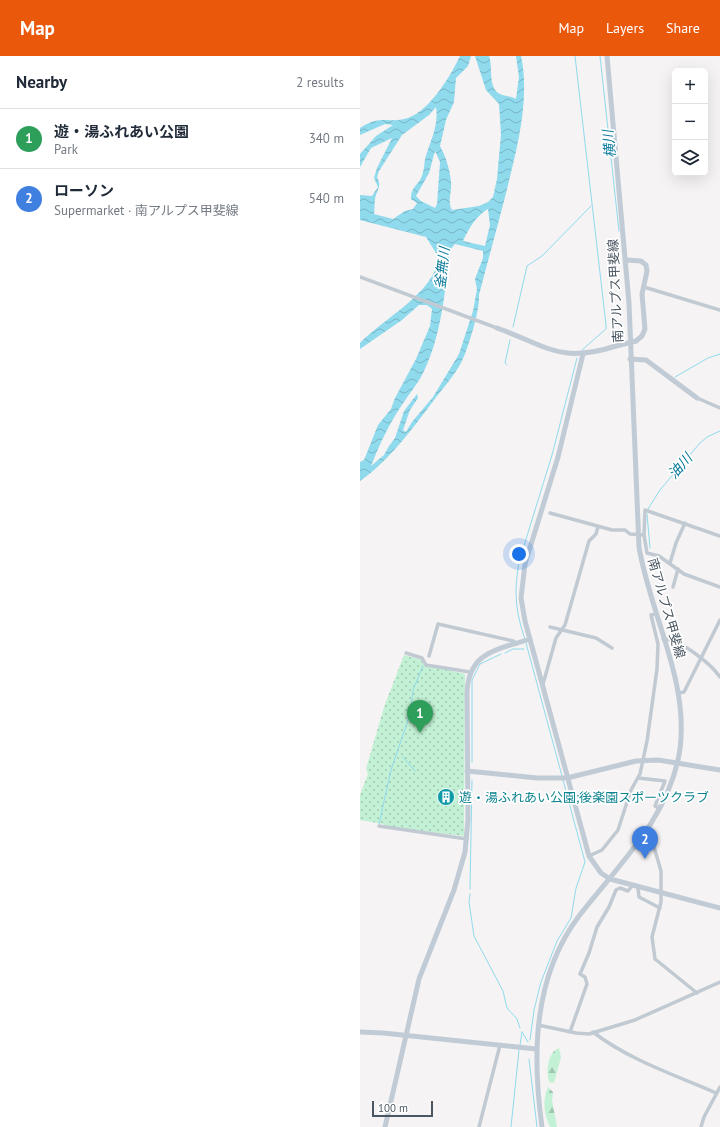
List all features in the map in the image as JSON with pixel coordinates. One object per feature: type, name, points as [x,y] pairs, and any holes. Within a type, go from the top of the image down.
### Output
[{"type":"street","name":"南アルプス甲斐線","points":[[542,1127],[537,1087],[536,1049],[538,1024],[546,984],[559,951],[579,917],[648,830],[660,809],[668,791],[677,762],[681,734],[678,693],[645,579],[637,534],[626,260],[607,56]]},
{"type":"street","points":[[360,277],[497,328],[547,349],[562,353],[583,354],[636,341],[642,336],[645,328],[643,299],[647,274],[646,265],[638,260],[626,260]]},
{"type":"street","points":[[644,287],[720,310]]},
{"type":"street","points":[[583,354],[558,457],[525,564],[521,598],[530,639],[589,856],[601,873],[610,879],[638,888],[720,908]]},
{"type":"street","points":[[630,359],[646,360],[698,398],[720,408]]},
{"type":"street","points":[[720,536],[645,510],[644,535],[647,553],[659,556],[684,574],[720,587]]},
{"type":"street","points":[[550,513],[598,527],[612,530],[625,530],[630,534],[644,535]]},
{"type":"street","points":[[670,563],[676,543],[685,523]]},
{"type":"street","points":[[542,686],[556,638],[563,628],[589,540],[596,534],[598,527]]},
{"type":"street","points":[[673,587],[678,569]]},
{"type":"street","points":[[589,856],[602,850],[618,830],[631,790],[638,778],[643,761],[657,669],[658,644],[651,615],[656,614]]},
{"type":"street","points":[[678,693],[684,692],[720,620]]},
{"type":"street","points":[[428,656],[438,624],[513,641],[517,644]]},
{"type":"street","points":[[550,627],[563,628],[596,638],[612,648]]},
{"type":"street","points":[[663,638],[670,638],[701,658],[714,669],[720,677]]},
{"type":"street","points":[[385,1127],[418,979],[459,875],[467,839],[466,692],[470,672],[479,659],[530,639]]},
{"type":"street","points":[[406,653],[422,658],[426,666],[470,672]]},
{"type":"street","points":[[467,771],[537,778],[567,778],[643,761],[677,762],[720,770]]},
{"type":"street","points":[[638,778],[665,781],[655,806],[660,809]]},
{"type":"street","points":[[379,826],[467,839]]},
{"type":"street","points":[[648,830],[652,834],[661,871],[660,908],[652,937],[655,958],[697,993]]},
{"type":"street","points":[[570,1032],[587,984],[586,977],[580,974],[589,953],[597,927],[610,907],[616,890],[620,888],[628,891],[632,886]]},
{"type":"street","points":[[638,888],[639,897],[660,908]]},
{"type":"street","points":[[538,1024],[583,1034],[593,1032],[635,1020],[720,982]]},
{"type":"street","points":[[360,1032],[405,1035],[536,1049]]},
{"type":"street","points":[[593,1032],[608,1044],[716,1093]]},
{"type":"street","points":[[479,1127],[500,1045]]},
{"type":"street","points":[[701,1127],[704,1117],[720,1087]]},
{"type":"green space","points":[[404,655],[422,660],[423,664],[465,674],[464,836],[388,827],[383,824],[360,820],[360,795],[368,774],[366,769],[384,707]]},
{"type":"green space","points":[[559,1048],[561,1057],[554,1083],[549,1082],[548,1063],[552,1054]]},
{"type":"green space","points":[[548,1087],[553,1092],[552,1100],[557,1127],[550,1127],[546,1117],[544,1102]]},
{"type":"water","name":"釜無川","points":[[460,56],[471,56],[468,66],[456,78],[454,102],[446,120],[440,146],[450,173],[450,204],[452,210],[479,206],[488,202],[493,197],[497,179],[501,134],[499,104],[486,90],[475,56],[489,56],[492,80],[495,90],[500,94],[516,99],[519,77],[516,56],[521,56],[524,74],[523,110],[513,166],[479,295],[478,310],[473,329],[461,363],[452,377],[400,444],[381,464],[360,481],[360,462],[364,460],[378,425],[391,409],[395,398],[416,359],[430,326],[432,309],[427,305],[419,305],[402,320],[360,349],[360,343],[418,294],[428,283],[435,271],[439,258],[426,237],[360,220],[360,195],[372,196],[378,187],[374,178],[377,168],[392,138],[371,148],[360,167],[360,154],[376,136],[393,125],[385,124],[360,135],[360,128],[378,120],[397,120],[413,116],[437,94],[456,65]],"holes":[[[436,107],[437,114],[434,133],[425,159],[423,172],[412,193],[411,199],[417,203],[413,209],[405,211],[393,219],[374,214],[375,197],[379,186],[377,177],[379,171],[402,135],[429,115]],[[435,151],[440,162],[437,204],[435,208],[421,201],[416,196],[429,173]],[[488,209],[490,225],[485,246],[463,241],[473,223]],[[455,244],[483,251],[483,258],[475,279],[477,289],[473,311],[459,354],[433,397],[412,422],[406,432],[403,430],[410,410],[418,398],[417,394],[404,411],[395,438],[384,455],[371,466],[391,423],[420,379],[430,357],[442,312],[450,250]]]},
{"type":"waterway","points":[[575,56],[606,325],[606,329],[582,350]]},
{"type":"waterway","name":"横川","points":[[600,56],[619,231]]},
{"type":"waterway","points":[[513,327],[527,266],[542,256],[591,206]]},
{"type":"waterway","points":[[507,365],[505,363],[510,340]]},
{"type":"waterway","points":[[675,377],[708,358],[720,354]]},
{"type":"waterway","points":[[525,639],[519,619],[516,601],[516,583],[519,562],[552,455],[577,358]]},
{"type":"waterway","name":"油川","points":[[648,509],[660,490],[700,443],[707,437],[720,431]]},
{"type":"waterway","name":"油川","points":[[647,514],[650,548]]},
{"type":"waterway","points":[[526,643],[562,776]]},
{"type":"waterway","points":[[505,653],[513,649],[524,649]]},
{"type":"waterway","points":[[472,762],[472,680],[480,664],[501,654]]},
{"type":"waterway","points":[[379,824],[391,770],[410,714],[413,690],[423,666]]},
{"type":"waterway","points":[[403,757],[415,771]]},
{"type":"waterway","points":[[470,889],[472,780]]},
{"type":"waterway","points":[[530,1040],[534,1010],[541,982],[557,941],[571,918],[576,888],[585,862],[563,780]]},
{"type":"waterway","points":[[470,894],[469,902],[474,936],[503,991],[507,1008],[517,1019],[520,1028]]},
{"type":"waterway","points":[[522,1032],[528,1042]]},
{"type":"waterway","points":[[520,1045],[522,1032]]},
{"type":"waterway","points":[[511,1127],[519,1050]]},
{"type":"waterway","points":[[529,1059],[537,1127]]},
{"type":"place","name":"遊・湯ふれあい公園","points":[[420,733]]},
{"type":"place","name":"遊・湯ふれあい公園;後楽園スポーツクラブ","points":[[446,797]]},
{"type":"place","name":"ローソン","points":[[645,859]]}]
